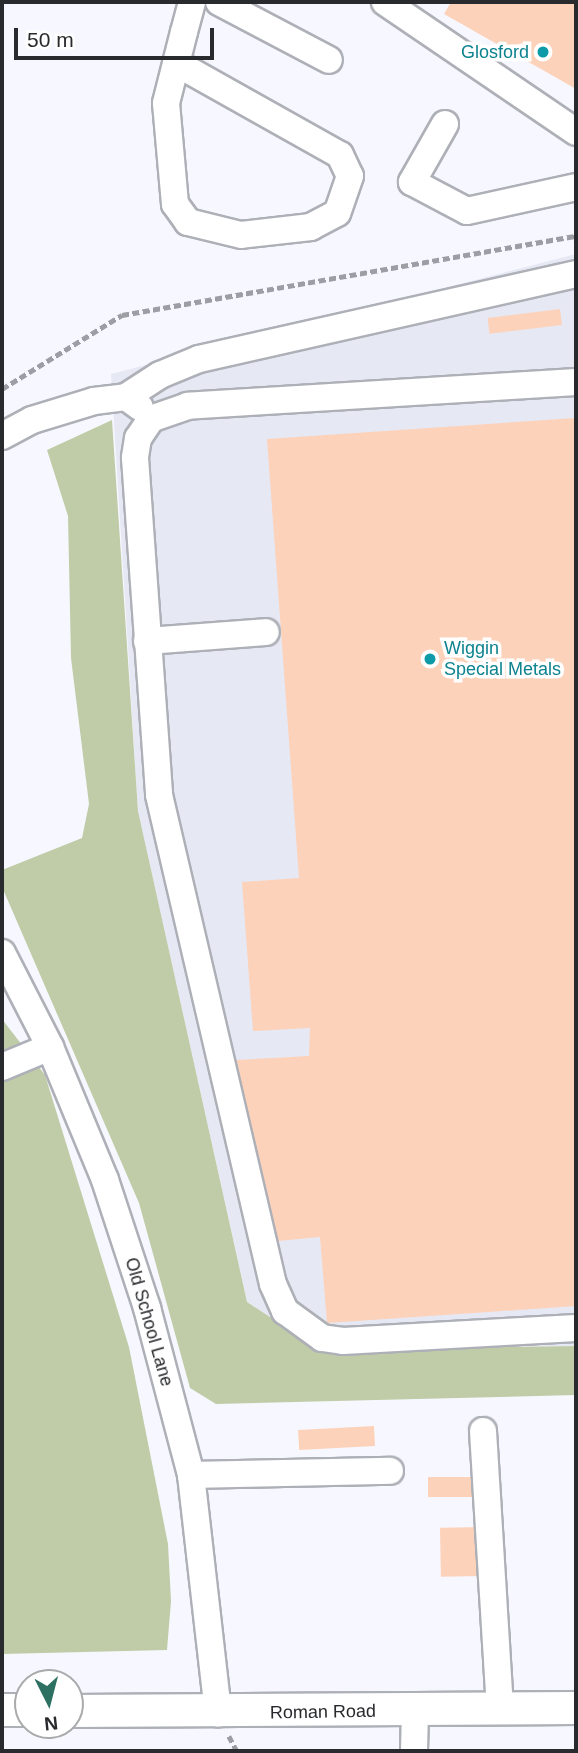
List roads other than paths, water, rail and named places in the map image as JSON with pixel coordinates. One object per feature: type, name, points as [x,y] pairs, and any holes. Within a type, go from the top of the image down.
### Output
[{"type":"main road","name":"Roman Road","points":[[84,1711],[218,1713],[576,1708]]},
{"type":"street","points":[[176,64],[340,155],[350,176],[337,213],[311,228],[241,235],[188,222],[175,204],[167,159],[166,103],[176,64],[192,2]]},
{"type":"street","points":[[219,2],[328,60]]},
{"type":"street","points":[[385,2],[576,132]]},
{"type":"street","points":[[445,124],[412,182],[467,211],[576,187]]},
{"type":"street","points":[[2,436],[32,420],[126,397],[160,375],[199,359],[576,274]]},
{"type":"street","points":[[576,382],[188,406],[151,419],[138,438],[135,458],[159,795],[177,887],[273,1284],[285,1311],[322,1338],[343,1341],[576,1328]]},
{"type":"street","points":[[126,397],[151,419]]},
{"type":"street","points":[[147,641],[266,632]]},
{"type":"street","name":"Old School Lane","points":[[2,953],[12,998],[50,1047],[105,1180],[139,1283],[191,1475],[218,1713]]},
{"type":"street","points":[[2,1067],[50,1047]]},
{"type":"street","points":[[483,1431],[500,1709]]},
{"type":"street","points":[[191,1475],[390,1471]]},
{"type":"street","points":[[414,1751],[415,1710]]},
{"type":"place","name":"Glosford","points":[[543,52]]},
{"type":"place","name":"Wiggin Special Metals","points":[[430,659]]}]
